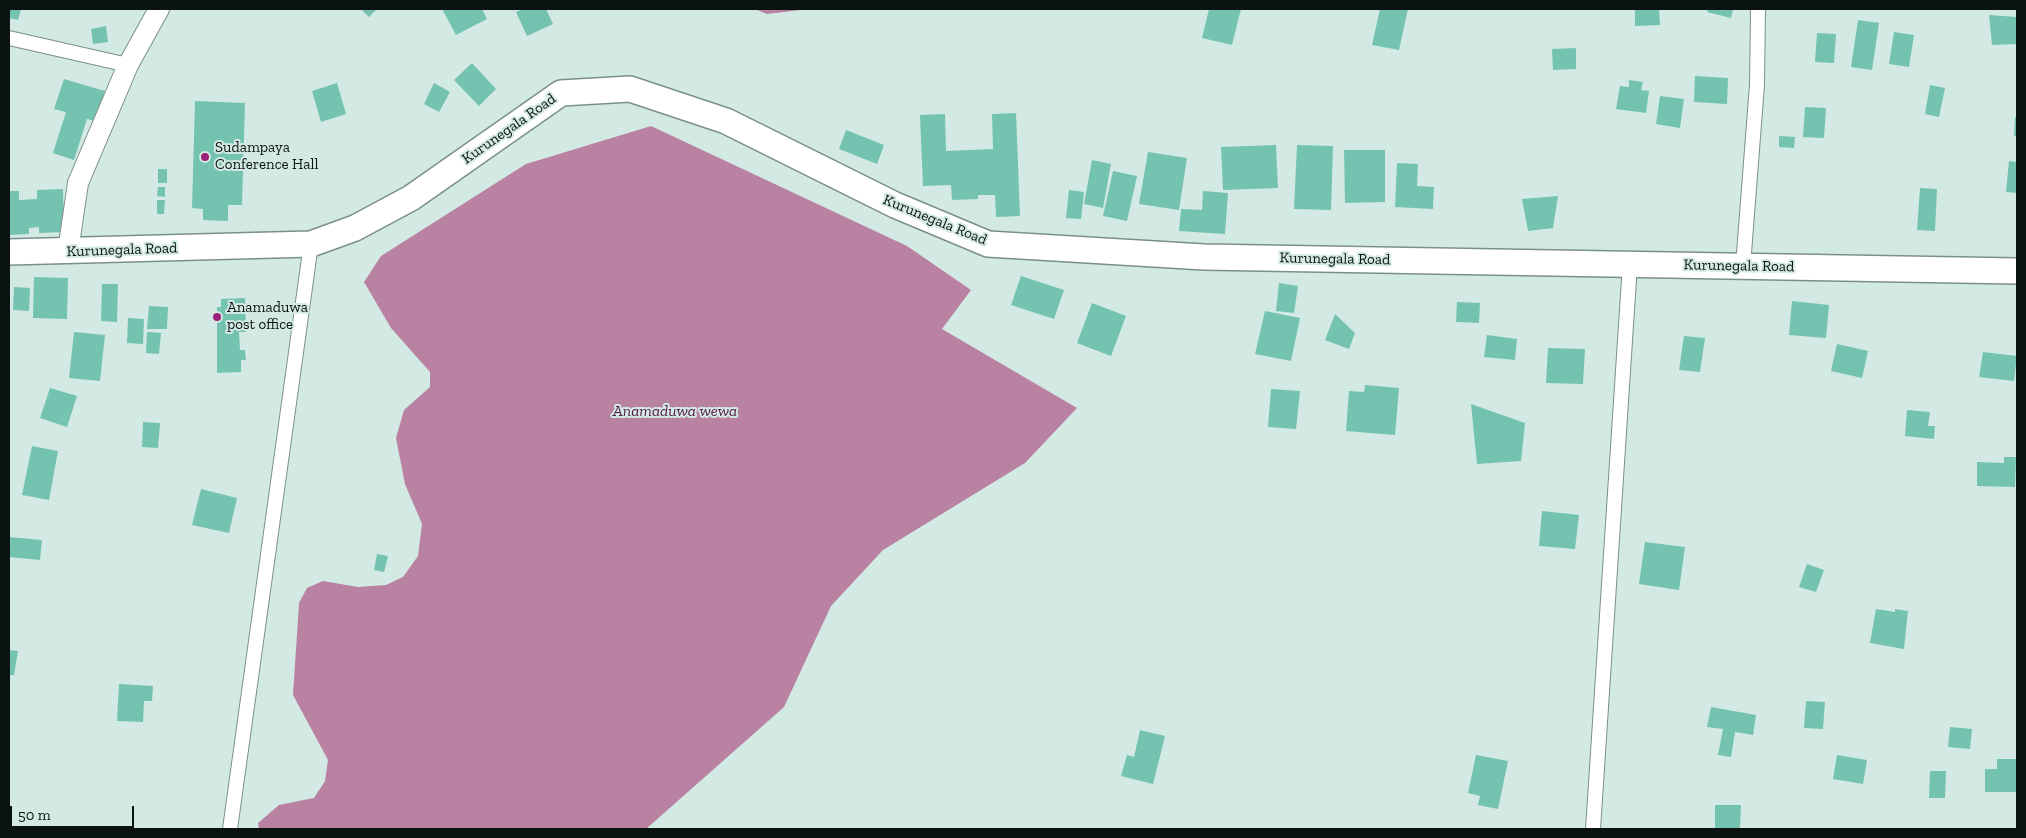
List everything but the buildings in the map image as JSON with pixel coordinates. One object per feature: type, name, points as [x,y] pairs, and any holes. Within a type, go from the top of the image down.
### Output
[{"type":"highway","name":"Kurunegala Road","points":[[9,252],[311,244],[355,228],[411,198],[561,93],[630,89],[726,121],[895,205],[988,244],[1204,257],[2017,271]]},
{"type":"street","points":[[68,251],[78,183],[128,65],[159,9]]},
{"type":"street","points":[[1743,266],[1757,85],[1758,9]]},
{"type":"street","points":[[9,38],[128,65]]},
{"type":"street","points":[[230,829],[311,244]]},
{"type":"street","points":[[1593,829],[1604,685],[1630,264]]},
{"type":"water","points":[[755,9],[809,9],[767,14]]},
{"type":"water","name":"Anamaduwa wewa","points":[[651,126],[907,246],[971,290],[942,329],[1077,408],[1025,463],[883,550],[831,606],[784,707],[646,829],[259,829],[258,823],[279,805],[314,798],[325,781],[328,760],[293,695],[299,603],[307,588],[323,581],[358,587],[386,585],[403,577],[418,556],[422,524],[405,484],[396,438],[404,410],[430,387],[430,372],[391,328],[364,282],[381,256],[526,164]]},
{"type":"place","name":"Sudampaya Conference Hall","points":[[205,157]]},
{"type":"place","name":"Anamaduwa post office","points":[[217,317]]}]
